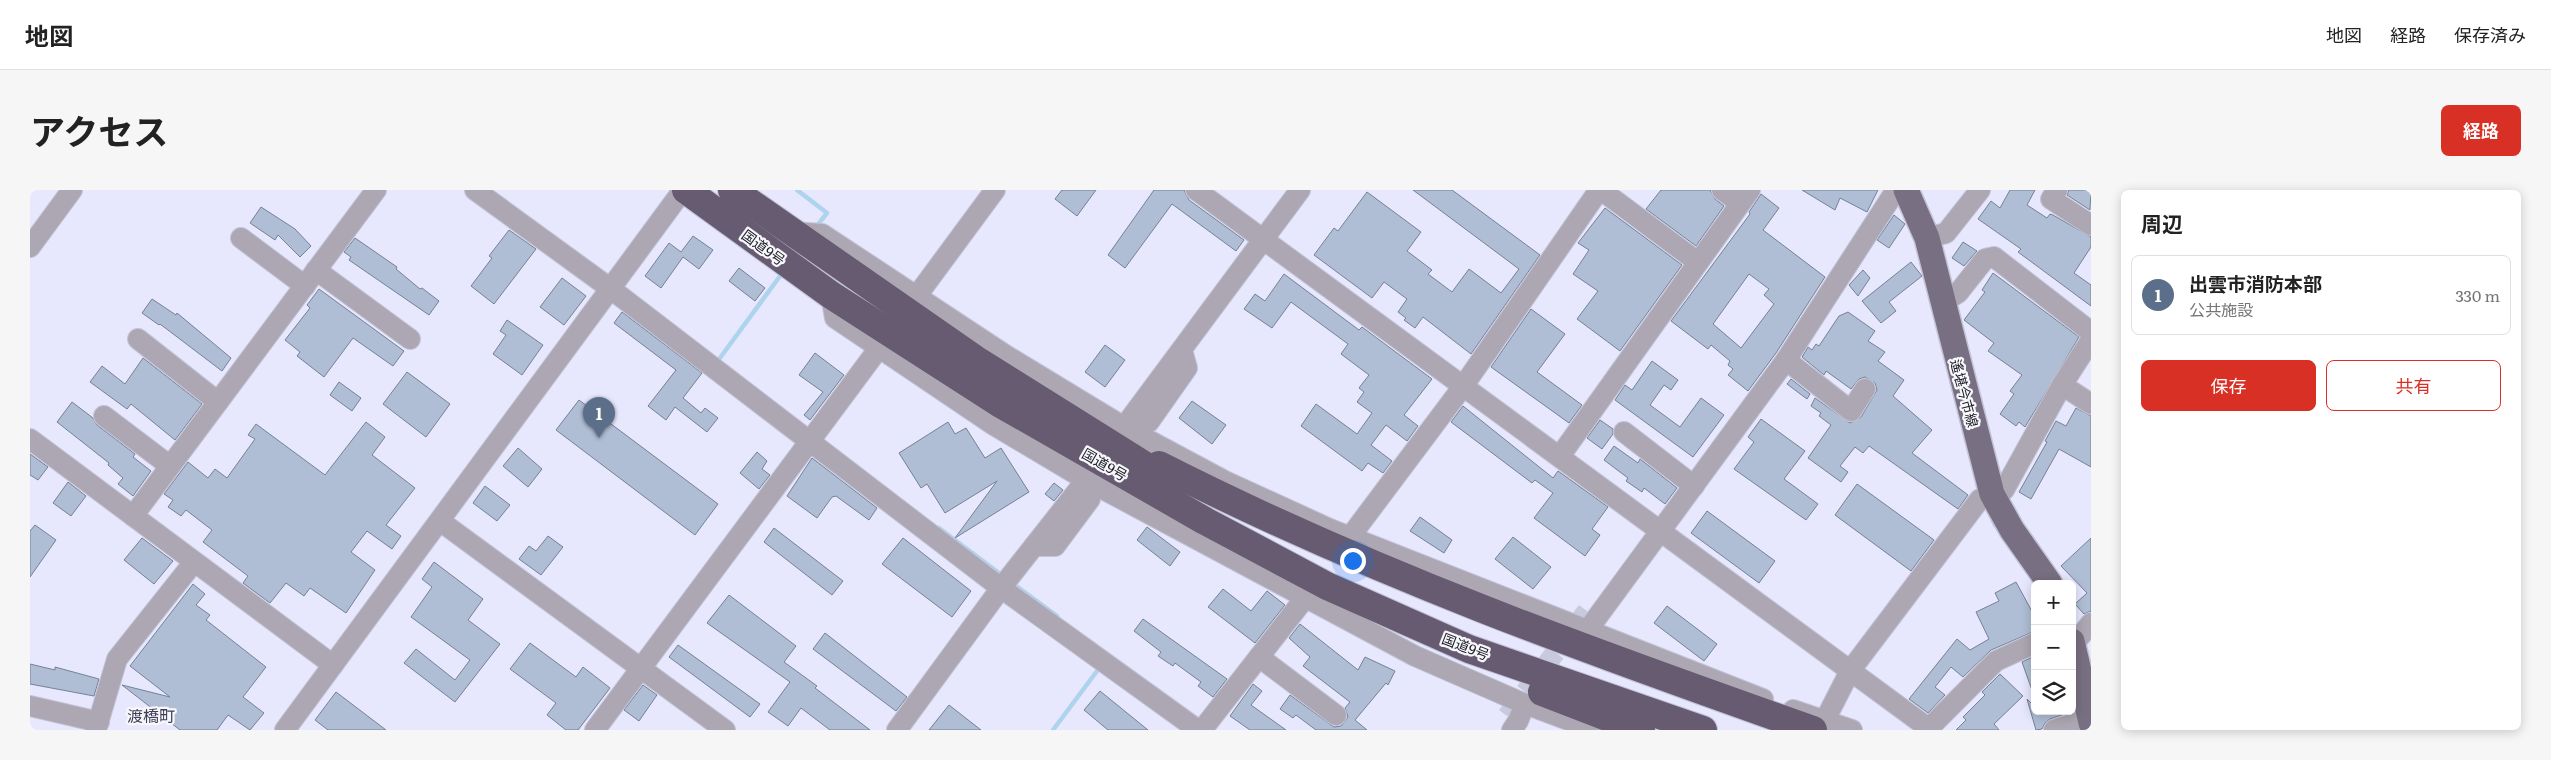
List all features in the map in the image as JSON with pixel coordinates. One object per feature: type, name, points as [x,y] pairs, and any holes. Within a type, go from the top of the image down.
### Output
[{"type":"highway","name":"国道9号","points":[[684,190],[831,295],[999,404],[1205,521],[1316,592],[1469,649],[1703,730]]},
{"type":"highway","name":"国道9号","points":[[732,190],[974,359],[1089,429],[1185,491],[1290,551],[1430,622],[1557,678]]},
{"type":"highway","points":[[1089,429],[1208,490],[1437,591],[1648,672],[1819,725]]},
{"type":"highway","points":[[1316,592],[1381,620],[1494,674],[1641,730]]},
{"type":"main road","name":"遙堪今市線","points":[[1906,190],[1927,238],[1992,494],[2012,530],[2047,580]]},
{"type":"main road","points":[[2076,655],[2090,710]]},
{"type":"street","points":[[30,247],[72,190]]},
{"type":"street","points":[[133,516],[376,190]]},
{"type":"street","points":[[475,190],[611,289],[1001,588],[1198,730]]},
{"type":"street","points":[[285,730],[684,190]]},
{"type":"street","points":[[916,297],[996,190]]},
{"type":"street","points":[[1196,190],[1930,729],[1996,661],[2031,645]]},
{"type":"street","points":[[1124,427],[1184,359],[1300,190]]},
{"type":"street","points":[[1350,537],[1464,385],[1600,190],[1691,257]]},
{"type":"street","points":[[1560,456],[1745,197],[1722,190]]},
{"type":"street","points":[[1587,631],[1786,360],[1896,190]]},
{"type":"street","points":[[1927,238],[1946,233],[1980,190]]},
{"type":"street","points":[[2057,190],[2051,199],[2091,225]]},
{"type":"street","points":[[790,232],[822,234],[1007,356],[1124,427],[1225,481],[1350,537],[1779,705],[1819,725],[1852,730]]},
{"type":"street","points":[[241,238],[410,340]]},
{"type":"street","points":[[1942,303],[1958,293],[1985,259],[1994,257],[2091,332]]},
{"type":"street","points":[[831,295],[835,318],[1088,489],[1174,526],[1316,592],[1415,656],[1525,704],[1595,730]]},
{"type":"street","points":[[138,339],[218,402]]},
{"type":"street","points":[[1819,725],[1850,671],[1980,499],[2004,490],[2062,384],[2091,340]]},
{"type":"street","points":[[595,730],[879,348]]},
{"type":"street","points":[[974,359],[1007,356]]},
{"type":"street","points":[[1157,419],[1184,359]]},
{"type":"street","points":[[1786,360],[1851,411],[1865,389]]},
{"type":"street","points":[[2062,384],[2091,404]]},
{"type":"street","points":[[964,406],[999,404]]},
{"type":"street","points":[[104,416],[170,466]]},
{"type":"street","points":[[1624,432],[1694,486]]},
{"type":"street","points":[[30,439],[333,665]]},
{"type":"street","points":[[897,730],[1034,546],[1088,489]]},
{"type":"street","points":[[1055,546],[1088,489]]},
{"type":"street","points":[[1034,546],[1069,547],[1089,520]]},
{"type":"street","points":[[440,521],[642,667],[725,730]]},
{"type":"street","points":[[1174,526],[1205,521]]},
{"type":"street","points":[[30,706],[98,726],[117,659],[194,562]]},
{"type":"street","points":[[1587,611],[1616,568],[1635,566]]},
{"type":"street","points":[[1437,591],[1464,582]]},
{"type":"street","points":[[1202,730],[1259,657],[1316,592]]},
{"type":"street","points":[[2076,640],[2091,623]]},
{"type":"street","points":[[1415,656],[1442,650]]},
{"type":"street","points":[[1259,657],[1336,715]]},
{"type":"street","points":[[1648,672],[1682,667]]},
{"type":"street","points":[[1505,725],[1518,721],[1525,704]]},
{"type":"street","points":[[2054,730],[2090,710]]},
{"type":"building","points":[[1062,190],[1096,190],[1077,216],[1055,199]]},
{"type":"building","points":[[1154,190],[1184,190],[1189,200],[1244,240],[1236,251],[1172,204],[1125,268],[1108,255]]},
{"type":"building","points":[[1413,190],[1452,190],[1540,255],[1471,354],[1423,317],[1415,328],[1404,320],[1406,318],[1398,312],[1407,299],[1384,282],[1372,298],[1314,255],[1334,228],[1338,231],[1367,192],[1421,232],[1407,251],[1432,270],[1428,274],[1452,292],[1469,269],[1501,293],[1519,269]]},
{"type":"building","points":[[1661,190],[1710,190],[1715,199],[1724,206],[1696,246],[1646,209]]},
{"type":"building","points":[[1802,190],[1878,190],[1867,212],[1840,198],[1835,210]]},
{"type":"building","points":[[2010,190],[2035,190],[2027,205],[2047,218],[2050,214],[2053,215],[2091,237],[2091,247],[2074,273],[2091,285],[2091,306],[2018,252],[2021,249],[1978,219],[1991,201],[2000,208]]},
{"type":"building","points":[[2069,190],[2091,190],[2090,210],[2067,195]]},
{"type":"building","points":[[1761,194],[1779,208],[1763,230],[1825,277],[1776,353],[1748,391],[1728,375],[1733,369],[1728,365],[1730,361],[1711,345],[1708,349],[1671,321],[1750,214],[1749,212]],"holes":[[[1749,274],[1769,289],[1764,295],[1774,304],[1741,348],[1713,324]]]},
{"type":"building","points":[[261,207],[295,229],[311,246],[300,257],[278,235],[275,240],[250,223]]},
{"type":"building","points":[[1605,208],[1682,265],[1620,351],[1577,319],[1598,291],[1573,274],[1589,250],[1578,243]]},
{"type":"building","points":[[1894,215],[1905,224],[1889,248],[1877,240]]},
{"type":"building","points":[[509,230],[536,249],[494,304],[471,286],[492,258],[489,256]]},
{"type":"building","points":[[693,236],[713,250],[699,269],[683,257],[661,288],[645,276],[669,243],[681,252]]},
{"type":"building","points":[[355,238],[397,267],[396,269],[420,289],[422,288],[439,301],[429,315],[349,260],[351,257],[344,252]]},
{"type":"building","points":[[1963,242],[1977,251],[1964,266],[1952,258]]},
{"type":"building","points":[[1911,262],[1922,276],[1889,302],[1896,311],[1881,323],[1862,301]]},
{"type":"building","points":[[739,268],[765,288],[755,301],[729,281]]},
{"type":"building","points":[[1863,270],[1870,278],[1858,296],[1849,285]]},
{"type":"building","points":[[1993,273],[2079,337],[2025,427],[2019,422],[2016,426],[2000,414],[2014,394],[2010,391],[2022,375],[1988,351],[1994,343],[1964,320],[1985,292],[1982,290]]},
{"type":"building","points":[[1284,274],[1359,330],[1362,327],[1432,379],[1404,415],[1418,426],[1407,441],[1386,425],[1371,445],[1392,461],[1383,473],[1368,463],[1362,471],[1301,426],[1316,404],[1357,434],[1372,413],[1357,402],[1364,392],[1359,388],[1369,375],[1341,354],[1348,344],[1291,302],[1272,328],[1244,309],[1255,294],[1265,301]]},
{"type":"building","points":[[562,278],[586,296],[564,325],[540,307]]},
{"type":"building","points":[[319,289],[404,351],[393,366],[353,338],[324,377],[297,356],[300,352],[285,340],[310,308],[307,305]]},
{"type":"building","points":[[152,299],[176,315],[177,313],[231,358],[222,371],[160,324],[142,313]]},
{"type":"building","points":[[1531,309],[1565,334],[1537,372],[1582,405],[1569,423],[1491,367]]},
{"type":"building","points":[[622,312],[702,373],[683,398],[701,413],[705,408],[718,418],[707,432],[675,407],[666,420],[648,406],[676,370],[614,323]]},
{"type":"building","points":[[1848,312],[1875,331],[1868,341],[1885,352],[1878,361],[1904,380],[1893,396],[1932,430],[1912,453],[1968,495],[1958,509],[1869,446],[1863,453],[1855,447],[1840,466],[1848,472],[1841,482],[1808,458],[1831,425],[1819,416],[1821,413],[1811,406],[1815,398],[1850,423],[1861,417],[1877,390],[1875,383],[1865,377],[1859,379],[1851,389],[1826,371],[1824,375],[1802,357],[1808,347],[1812,350],[1816,344],[1819,346],[1839,316]]},
{"type":"building","points":[[507,320],[543,345],[522,375],[493,354],[506,335],[500,331]]},
{"type":"building","points":[[1105,345],[1125,360],[1105,387],[1085,372]]},
{"type":"building","points":[[815,353],[844,375],[810,420],[804,415],[823,392],[799,375]]},
{"type":"building","points":[[143,358],[202,404],[175,440],[131,404],[127,409],[90,382],[102,366],[125,384]]},
{"type":"building","points":[[1652,361],[1678,380],[1671,390],[1664,385],[1650,405],[1680,427],[1701,398],[1724,415],[1693,457],[1615,400],[1625,385],[1632,390]]},
{"type":"building","points":[[407,372],[450,404],[426,437],[383,404]]},
{"type":"building","points":[[1791,379],[1810,394],[1807,399],[1787,384]]},
{"type":"building","points":[[339,382],[361,398],[352,411],[330,395]]},
{"type":"building","points":[[579,400],[718,504],[695,535],[556,430]]},
{"type":"building","points":[[1192,401],[1226,425],[1212,444],[1179,418]]},
{"type":"building","points":[[72,402],[93,418],[97,425],[135,454],[133,457],[151,471],[133,496],[118,484],[123,478],[108,465],[109,463],[57,422]]},
{"type":"building","points":[[1463,406],[1553,478],[1558,471],[1608,507],[1592,529],[1600,535],[1585,556],[1534,518],[1553,493],[1535,480],[1532,483],[1451,422]]},
{"type":"building","points":[[2076,408],[2091,416],[2091,467],[2059,449],[2031,499],[2019,492],[2047,442],[2045,441],[2056,421],[2066,426]]},
{"type":"building","points":[[1761,419],[1805,451],[1784,479],[1818,504],[1806,520],[1734,469],[1754,442],[1748,437]]},
{"type":"building","points":[[1600,420],[1613,429],[1613,434],[1602,449],[1587,438]]},
{"type":"building","points":[[366,422],[385,437],[372,455],[415,488],[386,525],[401,536],[392,549],[367,531],[351,552],[375,570],[346,613],[310,588],[304,596],[286,583],[270,603],[243,583],[248,576],[203,542],[212,530],[186,510],[181,516],[168,507],[173,500],[164,494],[188,462],[208,478],[215,469],[227,478],[255,439],[248,435],[256,424],[325,475]]},
{"type":"building","points":[[948,422],[955,434],[966,428],[985,458],[1001,448],[1029,492],[955,538],[997,481],[945,513],[927,484],[921,488],[899,453]]},
{"type":"building","points":[[1614,446],[1638,463],[1640,459],[1677,488],[1665,504],[1644,488],[1642,492],[1626,481],[1628,478],[1604,460]]},
{"type":"building","points":[[518,448],[542,469],[528,487],[503,466]]},
{"type":"building","points":[[757,452],[767,461],[762,469],[770,475],[759,489],[740,473]]},
{"type":"building","points":[[30,454],[48,467],[38,480],[30,475]]},
{"type":"building","points":[[812,458],[877,508],[869,520],[836,496],[832,497],[817,518],[787,496]]},
{"type":"building","points":[[68,482],[86,496],[71,516],[53,503]]},
{"type":"building","points":[[1054,483],[1063,490],[1054,501],[1045,494]]},
{"type":"building","points":[[1857,484],[1934,540],[1911,571],[1835,515]]},
{"type":"building","points":[[485,486],[510,505],[497,521],[473,503]]},
{"type":"building","points":[[1707,511],[1775,561],[1759,583],[1691,533]]},
{"type":"building","points":[[1420,517],[1452,540],[1444,553],[1410,531]]},
{"type":"building","points":[[35,525],[56,540],[30,577],[30,531]]},
{"type":"building","points":[[1147,527],[1180,552],[1170,566],[1137,540]]},
{"type":"building","points":[[774,528],[843,581],[832,595],[764,542]]},
{"type":"building","points":[[548,536],[563,547],[541,575],[519,559],[529,546],[536,551]]},
{"type":"building","points":[[1513,537],[1551,567],[1533,589],[1495,559]]},
{"type":"building","points":[[142,538],[173,561],[154,584],[124,560]]},
{"type":"building","points":[[903,538],[971,591],[952,617],[882,564]]},
{"type":"building","points":[[2091,538],[2091,611],[2084,614],[2076,605],[2087,593],[2061,566]]},
{"type":"building","points":[[434,562],[483,599],[468,620],[500,644],[455,702],[404,663],[416,649],[455,680],[470,660],[411,617],[432,587],[422,579]]},
{"type":"building","points":[[2016,582],[2031,610],[2031,633],[1991,650],[1963,677],[1951,667],[1935,687],[1945,695],[1928,713],[1909,699],[1957,639],[1970,650],[1989,639],[1976,612],[1999,601],[1995,593]]},
{"type":"building","points":[[193,584],[205,594],[196,605],[210,615],[206,620],[266,667],[243,697],[264,713],[250,730],[228,715],[217,730],[180,730],[122,685],[170,697],[130,666]]},
{"type":"building","points":[[1223,589],[1251,611],[1267,591],[1285,605],[1255,643],[1208,607]]},
{"type":"building","points":[[729,595],[796,646],[784,662],[817,686],[815,688],[870,730],[830,730],[801,708],[788,726],[768,712],[790,682],[707,623]]},
{"type":"building","points":[[1667,606],[1717,644],[1704,661],[1654,623]]},
{"type":"building","points":[[1143,619],[1227,679],[1213,697],[1198,686],[1201,682],[1175,663],[1173,666],[1158,656],[1161,652],[1134,631]]},
{"type":"building","points":[[1300,624],[1358,670],[1365,657],[1395,671],[1388,685],[1386,683],[1355,720],[1367,730],[1316,730],[1296,715],[1293,718],[1280,709],[1290,695],[1334,727],[1341,726],[1348,717],[1345,708],[1350,702],[1303,666],[1310,657],[1289,638]]},
{"type":"building","points":[[825,633],[907,697],[896,711],[813,649]]},
{"type":"building","points":[[530,643],[576,677],[583,667],[610,688],[578,730],[566,730],[547,715],[556,703],[510,669]]},
{"type":"building","points":[[678,645],[760,704],[750,717],[669,657]]},
{"type":"building","points":[[2031,658],[2031,687],[2022,662]]},
{"type":"building","points":[[30,664],[55,670],[55,667],[99,679],[94,696],[30,684]]},
{"type":"building","points":[[2000,674],[2023,696],[1994,724],[1999,730],[1956,730],[1966,720],[1963,717],[1985,695],[1982,692]]},
{"type":"building","points":[[1253,684],[1262,691],[1251,705],[1286,730],[1250,730],[1230,716]]},
{"type":"building","points":[[643,685],[657,695],[639,721],[624,710]]},
{"type":"building","points":[[1100,691],[1148,730],[1108,730],[1084,710]]},
{"type":"building","points":[[336,692],[386,730],[328,730],[315,720]]},
{"type":"building","points":[[2027,699],[2031,703],[2031,713]]},
{"type":"building","points":[[949,705],[981,730],[929,730]]},
{"type":"building","points":[[2032,715],[2062,715],[2050,719],[2042,729],[2036,730]]},
{"type":"waterway","points":[[797,190],[827,213],[816,227]]},
{"type":"waterway","points":[[717,362],[783,272]]},
{"type":"waterway","points":[[1988,509],[1995,525]]},
{"type":"waterway","points":[[939,528],[1003,576]]},
{"type":"waterway","points":[[1011,582],[1057,616]]},
{"type":"waterway","points":[[1053,730],[1100,667]]},
{"type":"tunnel","points":[[1507,716],[1587,611]]},
{"type":"place","name":"出雲市消防本部","points":[[599,438]]},
{"type":"district","name":"渡橋町","points":[[151,715]]}]
